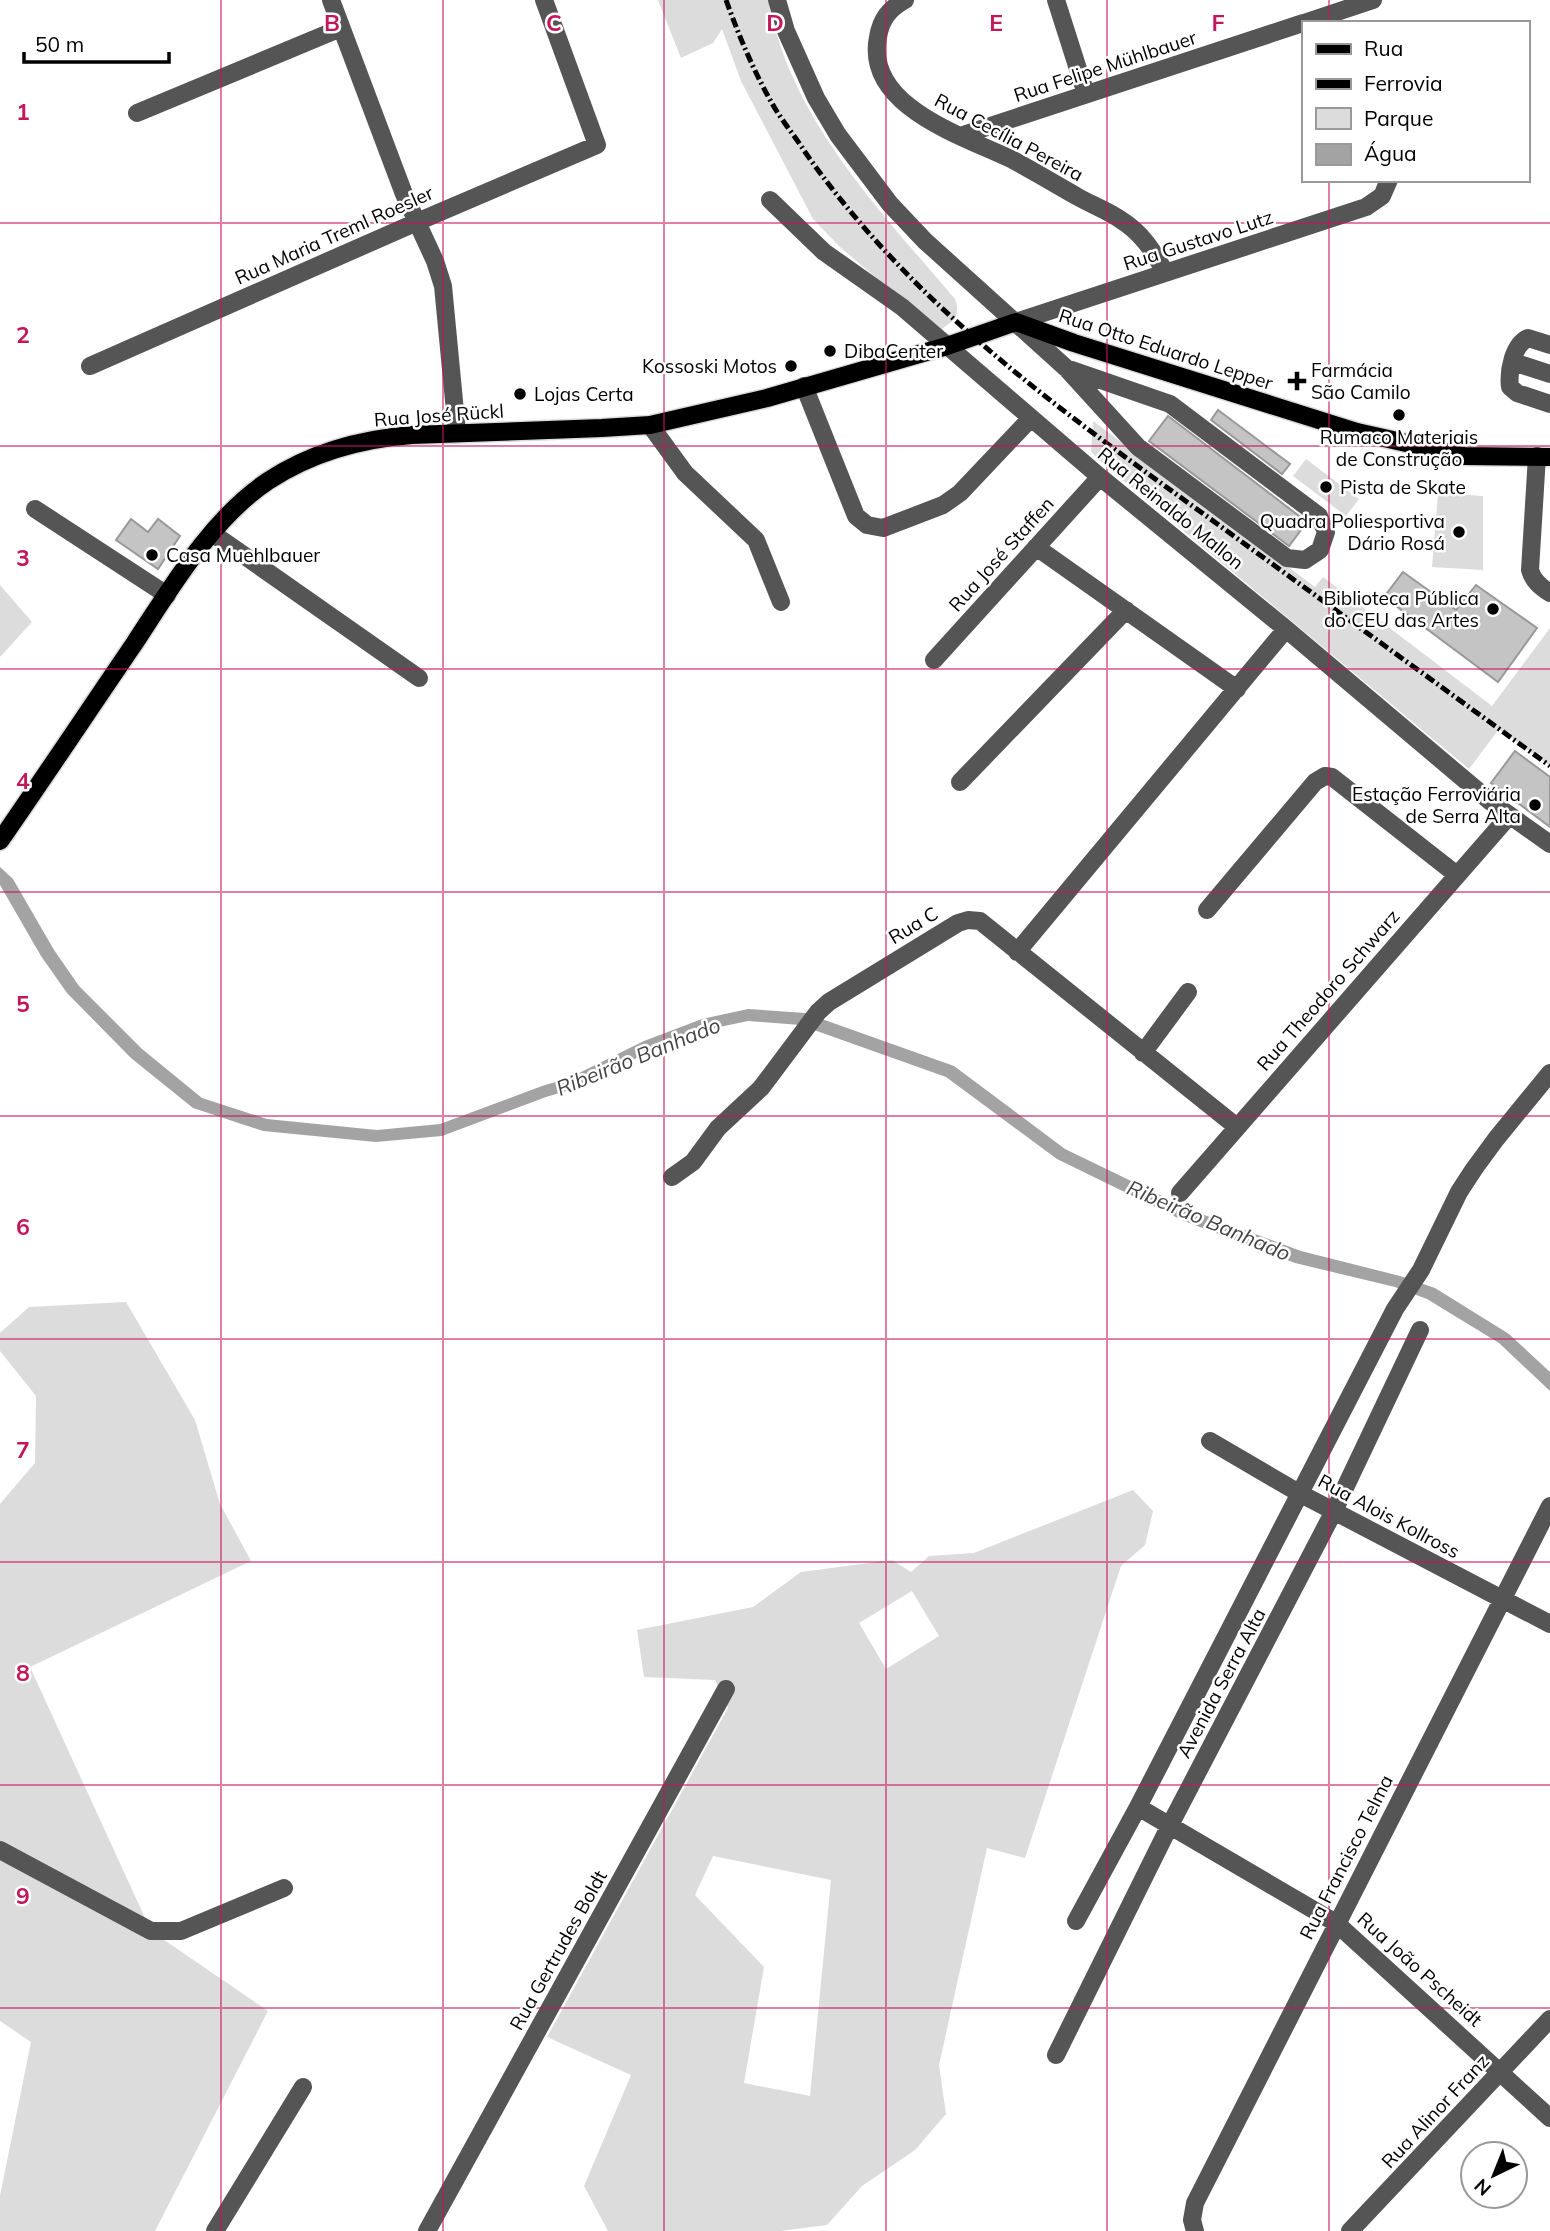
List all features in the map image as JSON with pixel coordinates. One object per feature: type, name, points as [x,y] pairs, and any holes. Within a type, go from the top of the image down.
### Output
[{"type":"main road","name":"Rua José Rückl","points":[[0,841],[212,533],[266,482],[296,464],[321,452],[383,437],[650,425],[733,407],[947,346],[1016,322]]},
{"type":"main road","name":"Rua Otto Eduardo Lepper","points":[[1016,322],[1074,343],[1357,432],[1465,456],[1544,457]]},
{"type":"street","points":[[331,0],[443,286],[457,432]]},
{"type":"street","name":"Rua Maria Treml Roesler","points":[[90,366],[597,145],[544,0]]},
{"type":"street","points":[[777,0],[794,50],[838,135],[890,204],[925,241],[1066,368],[1138,447],[1287,558],[1305,560],[1320,550],[1326,533],[1319,516],[1170,404],[1066,368]]},
{"type":"street","name":"Rua Cecília Pereira","points":[[905,0],[894,6],[884,17],[877,41],[881,74],[895,94],[918,113],[1013,160],[1130,226],[1152,248],[1165,272]]},
{"type":"street","points":[[1056,0],[1086,94]]},
{"type":"street","name":"Rua Felipe Mühlbauer","points":[[1308,21],[1373,0]]},
{"type":"street","name":"Rua Felipe Mühlbauer","points":[[960,136],[1302,23]]},
{"type":"street","points":[[137,113],[341,28]]},
{"type":"street","name":"Rua Gustavo Lutz","points":[[1016,322],[1366,207],[1382,196],[1388,184]]},
{"type":"street","name":"Rua Reinaldo Mallon","points":[[770,201],[824,252],[902,307],[1100,477],[1509,816],[1550,844]]},
{"type":"street","points":[[1550,345],[1528,338],[1518,346],[1509,378],[1510,387],[1517,393],[1550,404]]},
{"type":"street","points":[[1513,362],[1550,374]]},
{"type":"street","points":[[804,386],[856,516],[867,525],[883,528],[943,505],[960,493],[1031,418]]},
{"type":"street","points":[[650,425],[685,474],[756,540],[781,602]]},
{"type":"street","points":[[1544,457],[1530,570],[1532,577],[1550,593]]},
{"type":"street","name":"Rua José Staffen","points":[[934,660],[1100,477]]},
{"type":"street","points":[[35,509],[167,595]]},
{"type":"street","points":[[212,533],[419,678]]},
{"type":"street","points":[[1036,547],[1237,688]]},
{"type":"street","points":[[960,782],[1126,610]]},
{"type":"street","points":[[1017,952],[1286,629]]},
{"type":"street","points":[[1207,909],[1315,782],[1325,776],[1332,777],[1457,875]]},
{"type":"street","name":"Rua Theodoro Schwarz","points":[[1180,1193],[1509,816]]},
{"type":"street","name":"Rua C","points":[[672,1177],[693,1161],[718,1128],[753,1097],[818,1012],[838,996],[958,923],[968,920],[980,921],[1237,1127]]},
{"type":"street","points":[[1143,1053],[1188,992]]},
{"type":"street","name":"Avenida Serra Alta","points":[[1076,1921],[1139,1807],[1395,1308],[1421,1270],[1459,1192],[1496,1139],[1550,1073]]},
{"type":"street","name":"Avenida Serra Alta","points":[[1056,2055],[1170,1827],[1334,1511],[1420,1330]]},
{"type":"street","name":"Rua Alois Kollross","points":[[1210,1441],[1299,1493],[1550,1624]]},
{"type":"street","name":"Rua Francisco Telma","points":[[1195,2231],[1192,2220],[1195,2203],[1550,1506]]},
{"type":"street","name":"Rua Gertrudes Boldt","points":[[427,2231],[726,1689]]},
{"type":"street","name":"Rua João Pscheidt","points":[[1139,1807],[1336,1923],[1550,2118]]},
{"type":"street","points":[[0,1850],[151,1931],[181,1931],[284,1888]]},
{"type":"street","name":"Rua Alinor Franz","points":[[1350,2231],[1550,2019]]},
{"type":"street","points":[[215,2231],[303,2087]]},
{"type":"green space","points":[[658,0],[768,0],[780,44],[817,124],[868,196],[955,299],[957,315],[952,321],[939,331],[841,248],[813,219],[741,81],[722,29],[713,43],[681,58]]},
{"type":"green space","points":[[1093,421],[1315,587],[1323,577],[1492,706],[1550,628],[1550,766],[1499,729],[1469,769],[1107,467],[1091,452]]},
{"type":"green space","name":"Pista de Skate","points":[[1306,459],[1359,499],[1346,516],[1293,476]]},
{"type":"green space","name":"Quadra Poliesportiva Dário Rosá","points":[[1438,493],[1483,496],[1483,570],[1432,567]]},
{"type":"green space","points":[[0,585],[32,622],[0,657]]},
{"type":"green space","points":[[126,1302],[195,1420],[220,1504],[251,1561],[30,1667],[151,1931],[268,2011],[155,2231],[0,2231],[0,2196],[31,2042],[0,2021],[0,1504],[35,1463],[36,1396],[0,1351],[0,1333],[29,1307]]},
{"type":"green space","points":[[1133,1490],[1153,1511],[1145,1545],[1121,1566],[1025,1858],[987,1848],[939,2065],[946,2114],[915,2150],[862,2186],[827,2225],[780,2231],[608,2231],[584,2186],[631,2075],[547,2037],[728,1708],[715,1680],[644,1677],[637,1630],[753,1607],[801,1572],[892,1560],[911,1572],[929,1556],[974,1553]],"holes":[[[912,1591],[939,1636],[886,1669],[859,1623]],[[713,1856],[831,1880],[810,2096],[744,2083],[764,1967],[695,1895]]]},
{"type":"water","name":"Ribeirão Banhado","points":[[0,867],[13,879],[54,950],[79,986],[142,1049],[202,1098],[267,1119],[377,1130],[440,1124],[569,1078],[644,1041],[702,1019],[748,1009],[805,1013],[954,1066],[1065,1149],[1191,1210],[1301,1251],[1400,1276],[1435,1288],[1509,1334],[1550,1372],[1550,1391],[1499,1343],[1427,1299],[1395,1287],[1295,1263],[1184,1221],[1057,1159],[946,1077],[800,1025],[748,1021],[705,1030],[649,1052],[573,1089],[442,1136],[376,1142],[263,1131],[193,1108],[131,1058],[67,993],[41,956],[0,885]]},
{"type":"building","points":[[1218,410],[1290,464],[1282,474],[1211,420]]},
{"type":"building","points":[[1168,416],[1307,522],[1289,546],[1149,441]]},
{"type":"building","name":"Casa Muehlbauer","points":[[131,519],[148,532],[158,519],[180,536],[158,569],[116,540]]},
{"type":"building","points":[[1403,572],[1456,610],[1476,585],[1537,628],[1498,682],[1384,597]]},
{"type":"building","name":"Estação Ferroviária de Serra Alta","points":[[1515,751],[1550,777],[1550,827],[1491,783]]},
{"type":"railway","points":[[726,0],[747,54],[780,117],[848,208],[894,261],[943,309],[994,355],[1103,440],[1550,766]]},
{"type":"place","name":"DibaCenter","points":[[830,351]]},
{"type":"place","name":"Kossoski Motos","points":[[791,366]]},
{"type":"place","name":"Farmácia São Camilo","points":[[1297,381]]},
{"type":"place","name":"Lojas Certa","points":[[520,394]]},
{"type":"place","name":"Rumaco Materiais de Construção","points":[[1399,415]]},
{"type":"place","name":"Pista de Skate","points":[[1326,487]]},
{"type":"place","name":"Quadra Poliesportiva Dário Rosá","points":[[1459,532]]},
{"type":"place","name":"Casa Muehlbauer","points":[[152,555]]},
{"type":"place","name":"Biblioteca Pública do CEU das Artes","points":[[1493,609]]},
{"type":"place","name":"Estação Ferroviária de Serra Alta","points":[[1535,805]]}]
